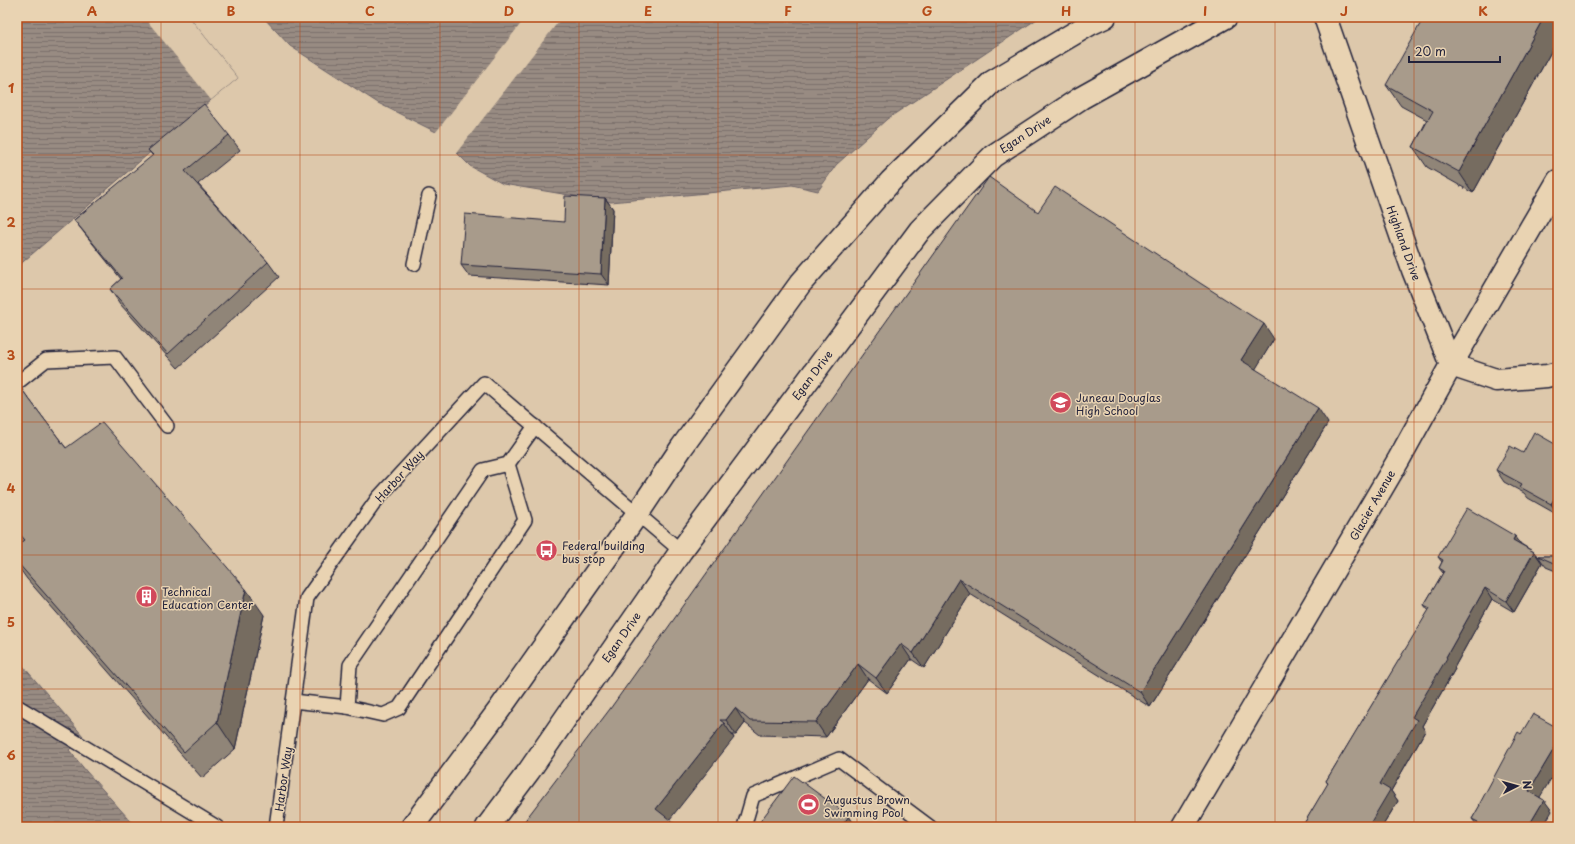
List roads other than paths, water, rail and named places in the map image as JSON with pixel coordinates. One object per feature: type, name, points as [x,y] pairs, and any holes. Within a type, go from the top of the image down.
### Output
[{"type":"main road","points":[[412,827],[499,710],[638,513],[682,447],[800,284],[891,181],[992,82],[1090,24],[1105,17]]},
{"type":"main road","name":"Egan Drive","points":[[487,827],[529,771],[681,551],[920,230],[993,156],[1081,98],[1226,17]]},
{"type":"main road","name":"Highland Drive","points":[[1325,17],[1413,270],[1451,364]]},
{"type":"main road","name":"Glacier Avenue","points":[[1183,827],[1395,466],[1451,364],[1558,181]]},
{"type":"main road","points":[[1451,364],[1496,380],[1547,376],[1558,373]]},
{"type":"lane","points":[[414,264],[429,196]]},
{"type":"lane","points":[[17,383],[46,360],[115,357],[167,426]]},
{"type":"lane","name":"Harbor Way","points":[[276,827],[307,598],[378,498],[484,383],[681,551]]},
{"type":"lane","points":[[346,707],[350,665],[483,470],[508,464],[535,426]]},
{"type":"lane","points":[[293,701],[346,707],[383,715],[400,708],[525,520],[508,464]]},
{"type":"lane","points":[[17,706],[217,827]]},
{"type":"lane","points":[[744,827],[753,796],[839,759],[930,827]]},
{"type":"place","name":"Juneau Douglas High School","points":[[1061,403]]},
{"type":"place","name":"Federal building bus stop","points":[[546,551]]},
{"type":"place","name":"Technical Education Center","points":[[146,597]]},
{"type":"place","name":"Augustus Brown Swimming Pool","points":[[809,805]]}]
